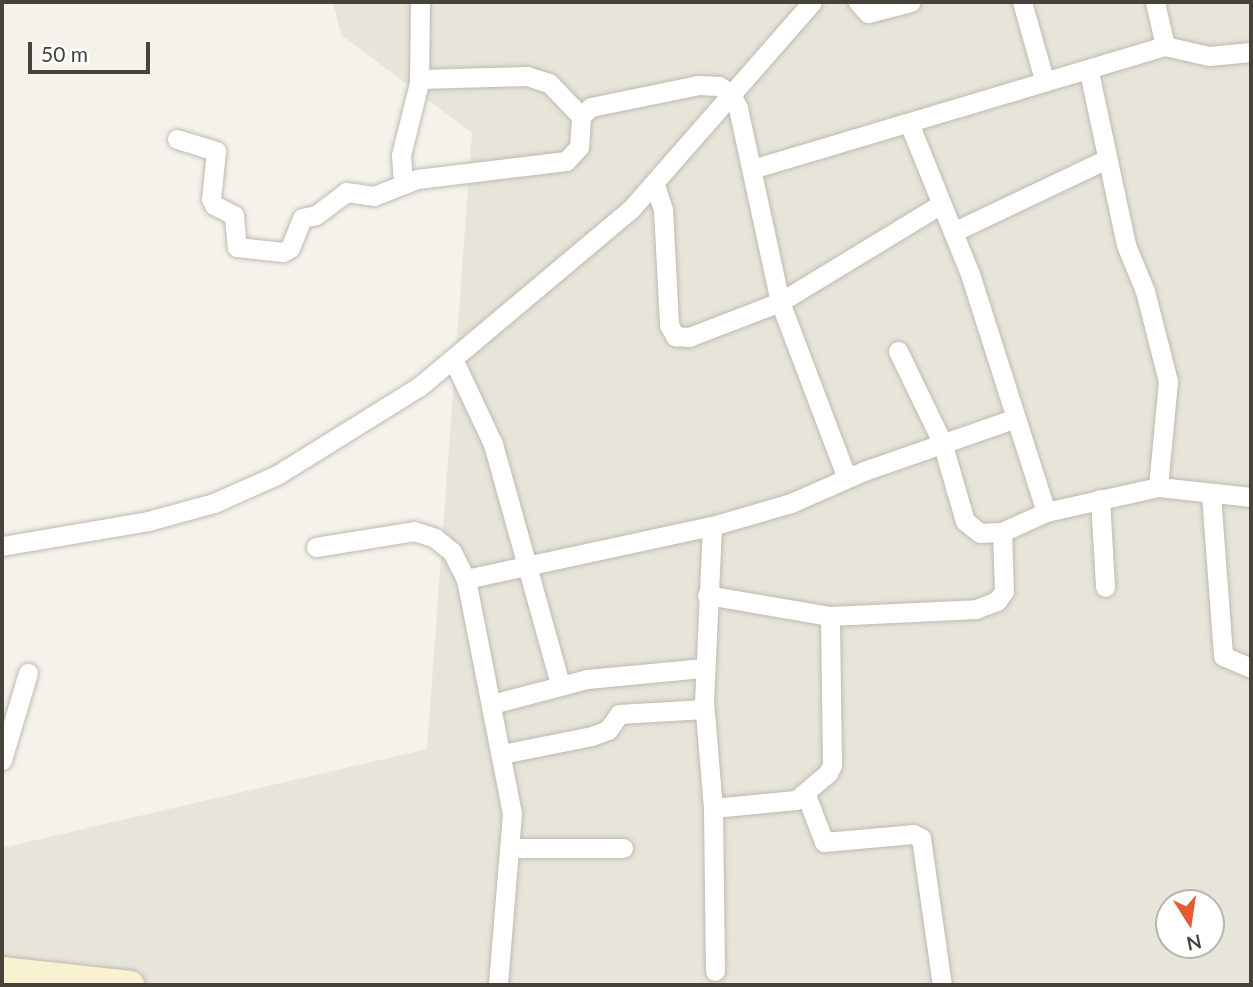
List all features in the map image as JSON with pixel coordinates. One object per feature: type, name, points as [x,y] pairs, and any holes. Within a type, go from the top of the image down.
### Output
[{"type":"main road","points":[[2,971],[131,985]]},
{"type":"street","points":[[403,183],[401,155],[419,79],[420,2]]},
{"type":"street","points":[[2,546],[148,521],[214,503],[277,475],[420,386],[655,185],[812,2]]},
{"type":"street","points":[[858,2],[868,13],[911,2]]},
{"type":"street","points":[[1022,2],[1044,79]]},
{"type":"street","points":[[1155,2],[1165,47]]},
{"type":"street","points":[[752,169],[909,123],[1044,79],[1089,72],[1165,47],[1209,56],[1251,52]]},
{"type":"street","points":[[1089,72],[1126,245],[1145,291],[1168,381],[1158,487]]},
{"type":"street","points":[[419,79],[527,76],[549,83],[581,116]]},
{"type":"street","points":[[177,139],[216,151],[214,205],[234,215],[237,247],[264,254],[290,247],[302,218],[316,215],[335,196],[346,192],[382,194],[403,183],[566,161],[579,147],[581,116],[591,107],[698,85],[719,86],[731,94],[752,169],[780,302],[847,478]]},
{"type":"street","points":[[909,123],[953,232],[1046,512]]},
{"type":"street","points":[[953,232],[1107,159]]},
{"type":"street","points":[[655,185],[664,220],[669,325],[675,337],[689,337],[780,302],[941,204]]},
{"type":"street","points":[[898,351],[942,442],[965,521],[980,533],[1002,532],[1046,512],[1158,487],[1211,495],[1251,496]]},
{"type":"street","points":[[453,359],[493,444],[560,684]]},
{"type":"street","points":[[466,579],[712,526],[792,503],[847,478],[942,442],[1013,419]]},
{"type":"street","points":[[1211,495],[1223,656],[1251,668]]},
{"type":"street","points":[[1100,499],[1105,587]]},
{"type":"street","points":[[712,526],[704,709],[713,808],[715,971]]},
{"type":"street","points":[[316,547],[414,531],[435,538],[452,552],[466,579],[512,813],[498,985]]},
{"type":"street","points":[[708,595],[830,616],[922,614],[976,609],[997,601],[1004,591],[1002,532]]},
{"type":"street","points":[[713,808],[806,795],[832,765],[830,616]]},
{"type":"street","points":[[492,704],[560,684],[633,672],[704,668]]},
{"type":"street","points":[[2,760],[28,673]]},
{"type":"street","points":[[502,754],[592,736],[608,730],[619,714],[704,709]]},
{"type":"street","points":[[806,795],[824,842],[913,834],[921,838],[942,985]]},
{"type":"street","points":[[511,848],[623,848]]},
{"type":"shaded area","points":[[333,2],[1251,2],[1251,985],[2,985],[2,848],[427,749],[472,133],[341,35]]}]
